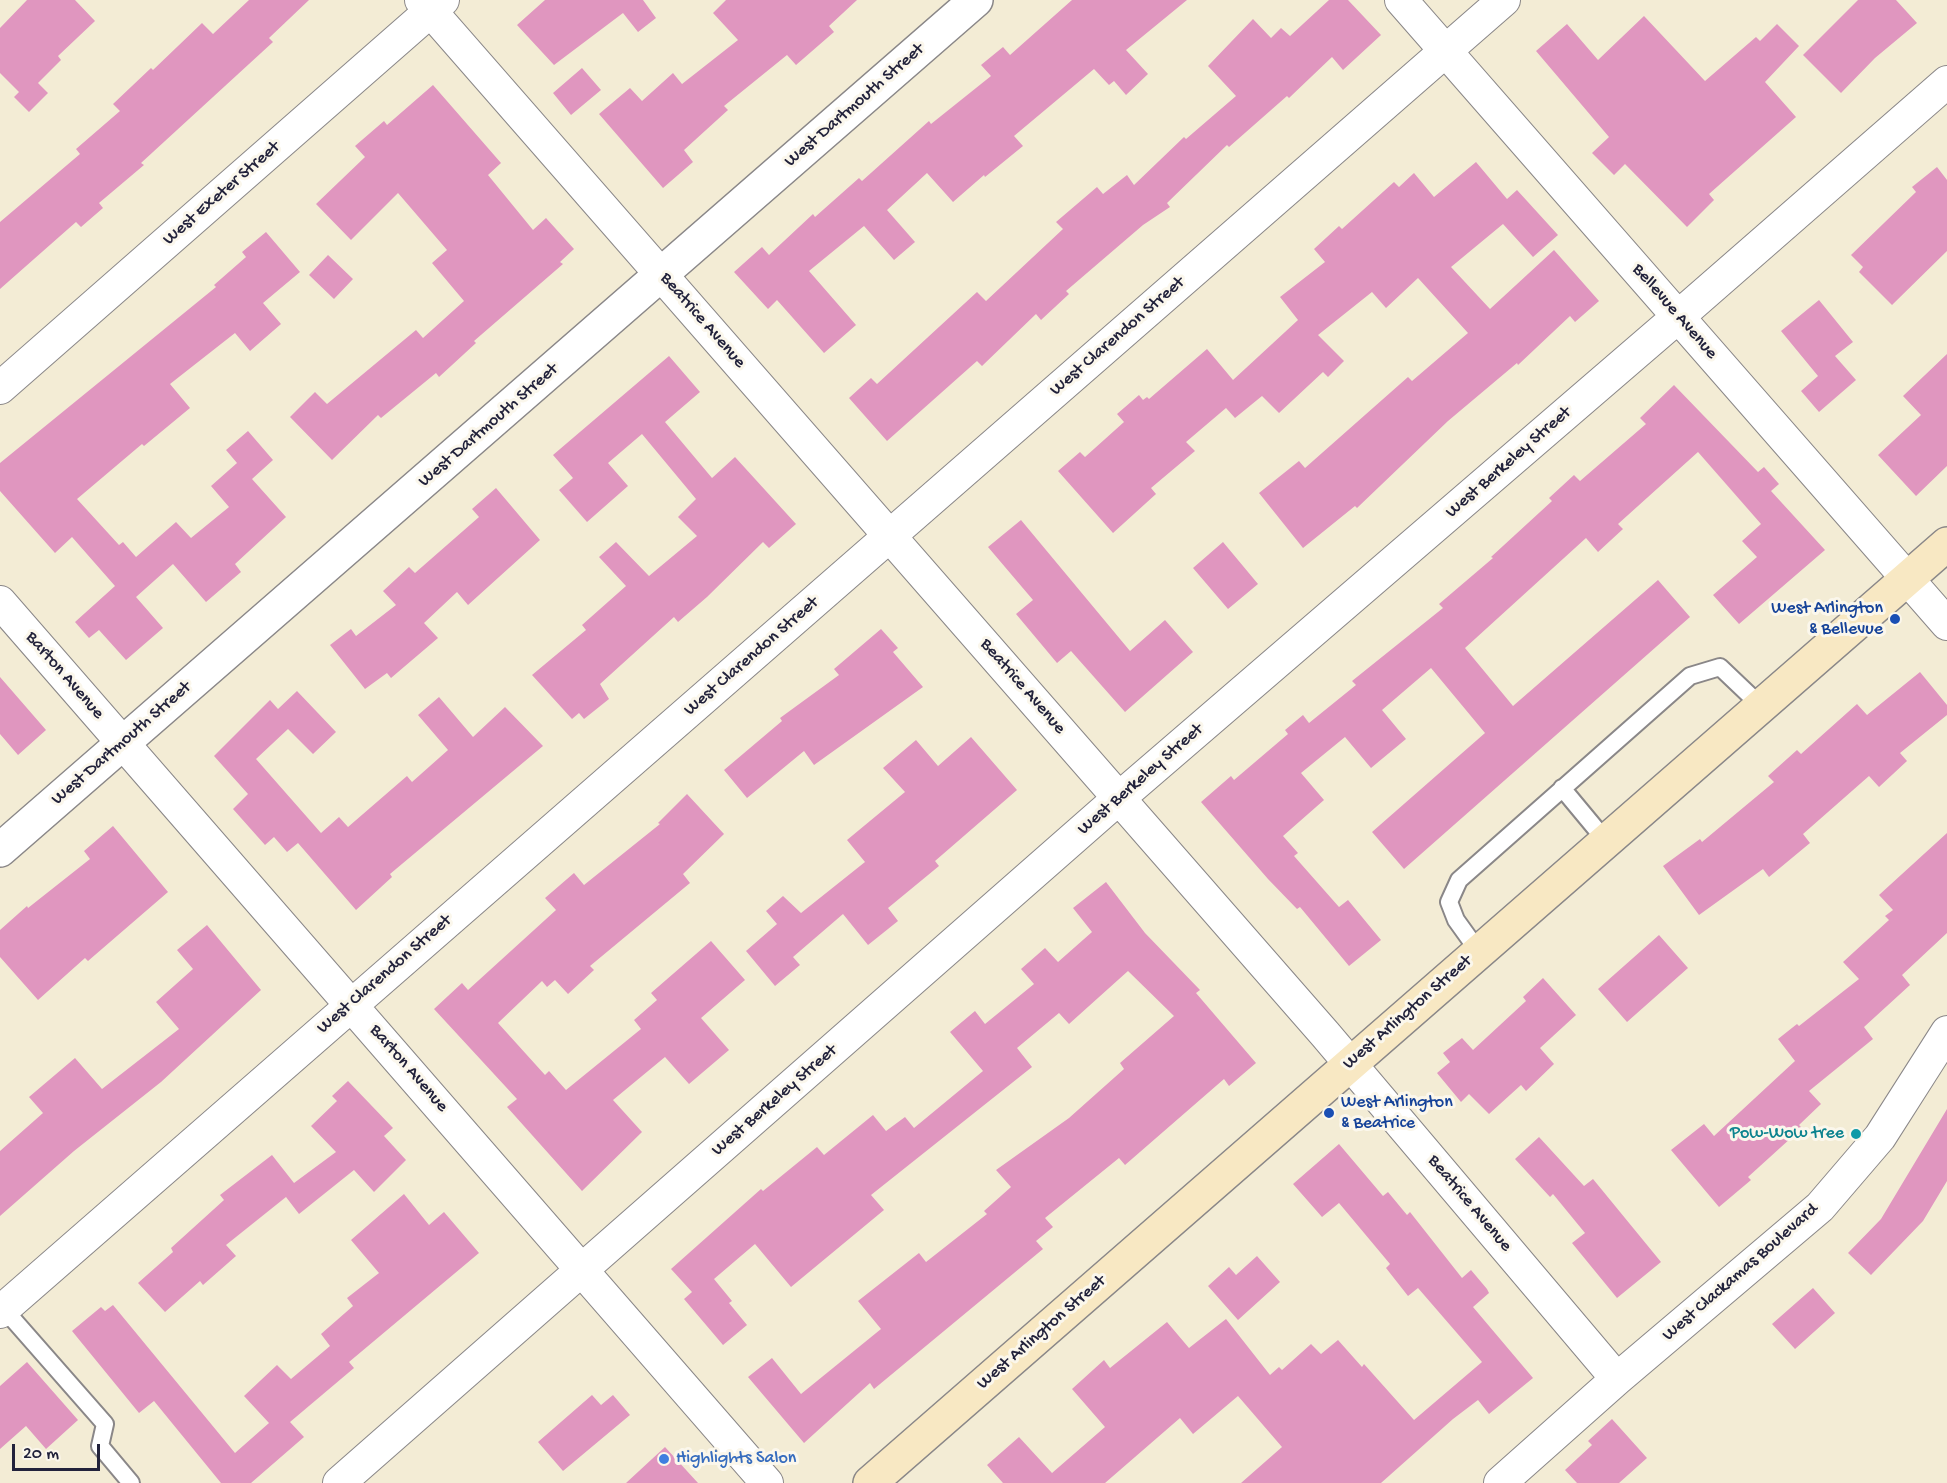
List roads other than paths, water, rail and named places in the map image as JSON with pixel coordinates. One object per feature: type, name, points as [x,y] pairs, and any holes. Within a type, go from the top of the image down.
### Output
[{"type":"main road","name":"West Arlington Street","points":[[870,1483],[1947,544]]},
{"type":"street","name":"West Dartmouth Street","points":[[0,850],[662,276],[976,0]]},
{"type":"street","name":"Bellevue Avenue","points":[[1401,0],[1947,624]]},
{"type":"street","name":"West Clarendon Street","points":[[2,1311],[350,1004],[891,536],[1504,0]]},
{"type":"street","name":"Beatrice Avenue","points":[[432,4],[662,276],[1350,1064],[1617,1379]]},
{"type":"street","name":"West Exeter Street","points":[[0,388],[432,4]]},
{"type":"street","name":"West Berkeley Street","points":[[339,1483],[1118,799],[1947,82]]},
{"type":"street","name":"Barton Avenue","points":[[0,602],[584,1270],[766,1483]]},
{"type":"street","name":"West Clackamas Boulevard","points":[[1500,1483],[1617,1379],[1820,1207],[1880,1137],[1947,1032]]},
{"type":"lane","points":[[1479,952],[1456,920],[1449,902],[1459,880],[1690,676],[1720,668],[1761,706]]},
{"type":"lane","points":[[1562,788],[1606,841]]},
{"type":"lane","points":[[2,1311],[105,1424],[100,1446],[131,1483]]},
{"type":"place","name":"West Arlington & Bellevue","points":[[1895,619]]},
{"type":"place","name":"West Arlington & Beatrice","points":[[1329,1113]]},
{"type":"place","name":"Pow-Wow tree","points":[[1856,1134]]},
{"type":"place","name":"Highlights Salon","points":[[664,1459]]}]
